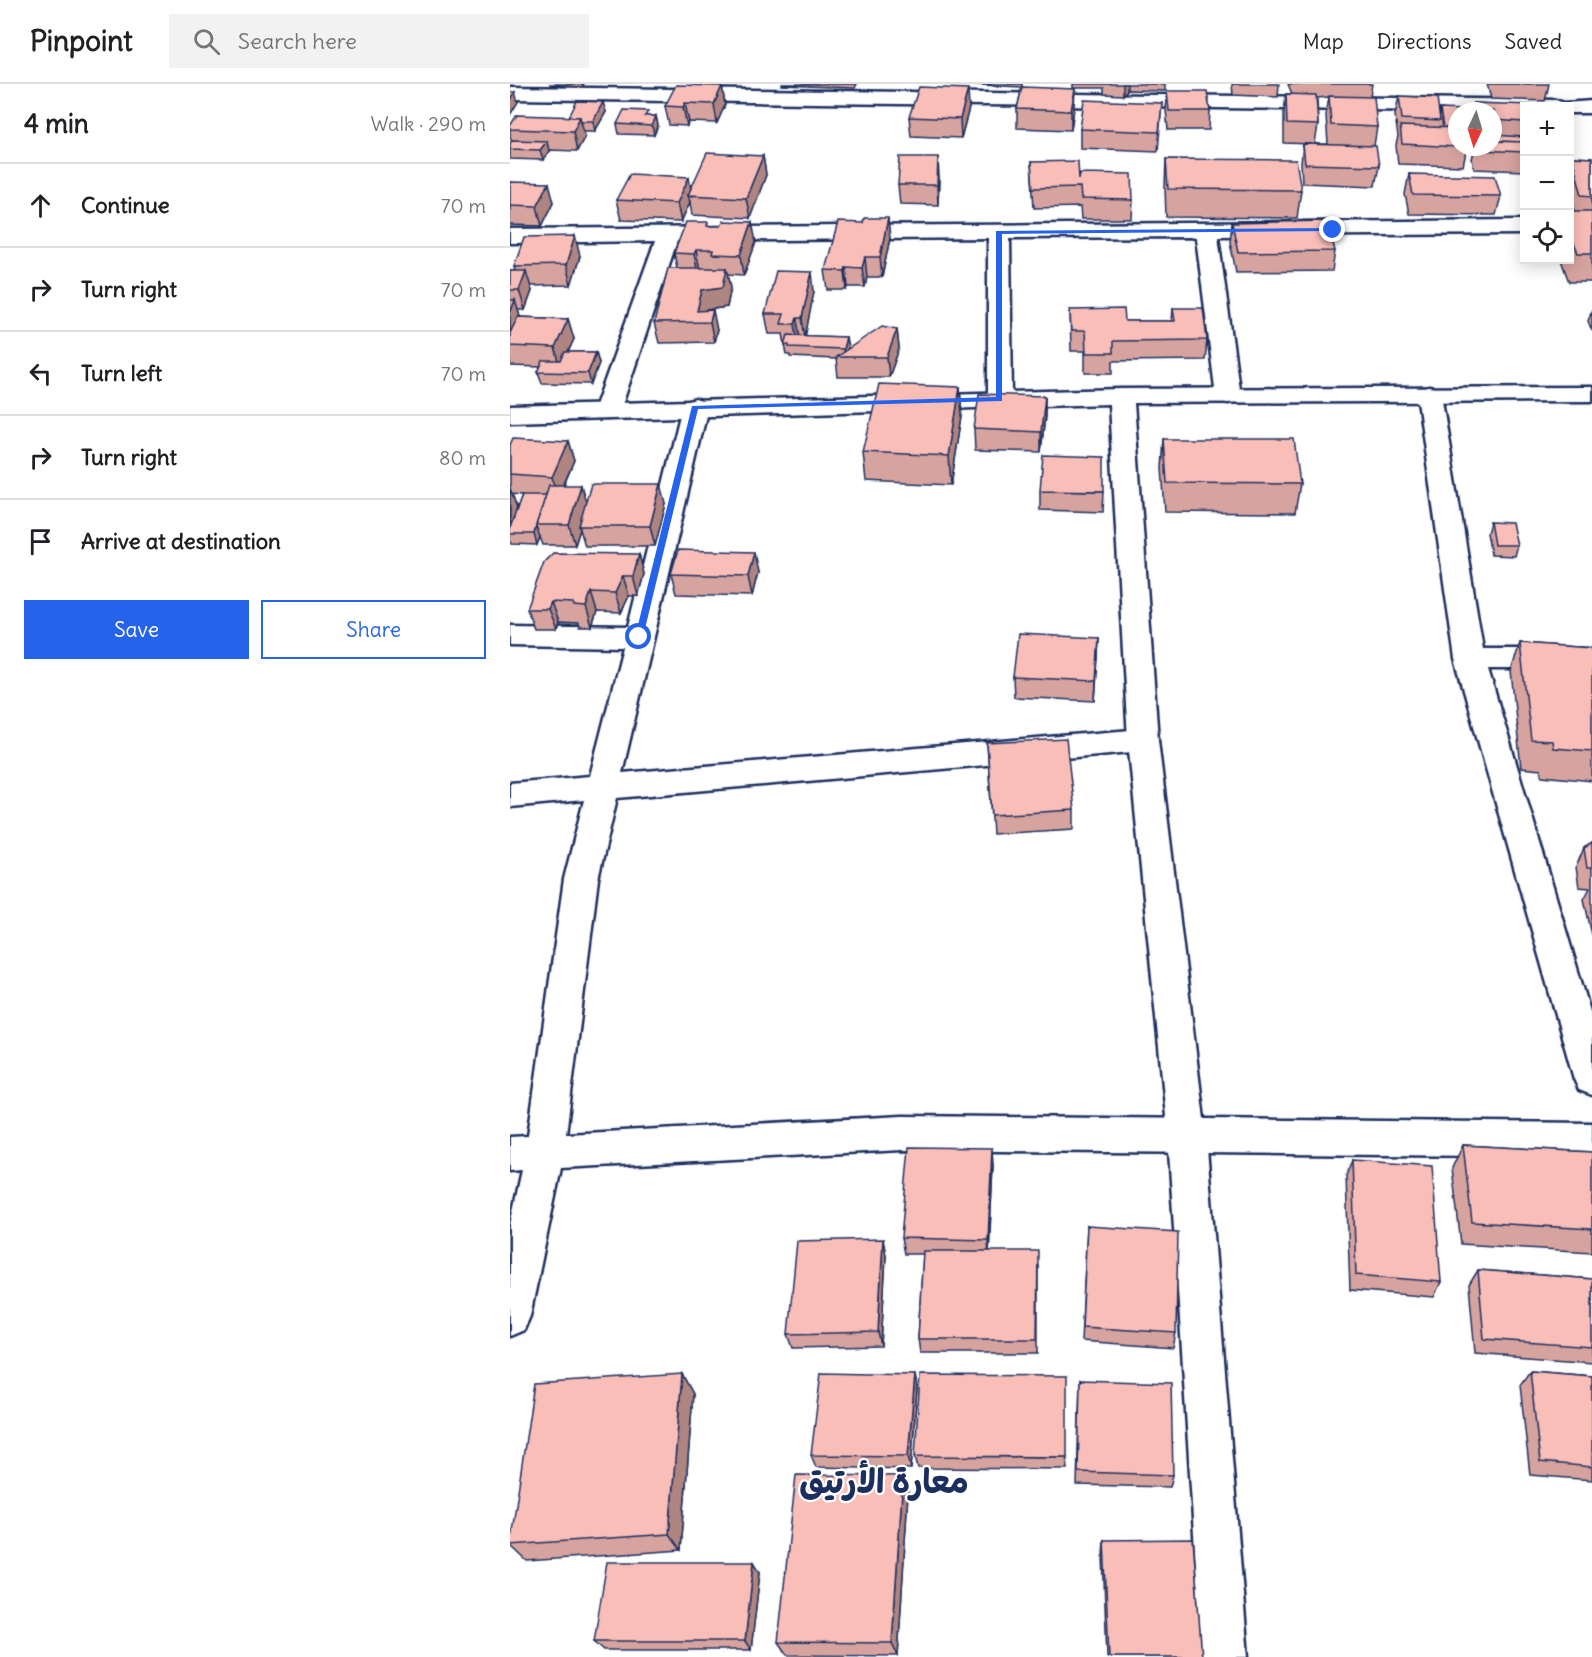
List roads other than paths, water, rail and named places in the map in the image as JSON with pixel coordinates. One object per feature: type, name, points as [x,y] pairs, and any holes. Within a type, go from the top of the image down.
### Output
[{"type":"street","points":[[510,93],[1052,92],[1520,105]]},
{"type":"street","points":[[1574,107],[1592,107]]},
{"type":"street","points":[[510,236],[1520,227]]},
{"type":"street","points":[[1206,231],[1228,396]]},
{"type":"street","points":[[999,232],[1000,399]]},
{"type":"street","points":[[608,411],[668,235]]},
{"type":"street","points":[[1429,394],[1470,659],[1592,1079]]},
{"type":"street","points":[[510,414],[1121,396],[1592,394]]},
{"type":"street","points":[[1121,396],[1143,740],[1187,1136],[1225,1657]]},
{"type":"street","points":[[510,1316],[527,1154],[581,879],[695,407]]},
{"type":"street","points":[[510,635],[639,637]]},
{"type":"street","points":[[1470,659],[1592,659]]},
{"type":"street","points":[[510,795],[1143,740]]},
{"type":"street","points":[[527,1154],[902,1133],[1592,1140]]},
{"type":"district","name":"معارة الأرتيق","points":[[884,1481]]}]
